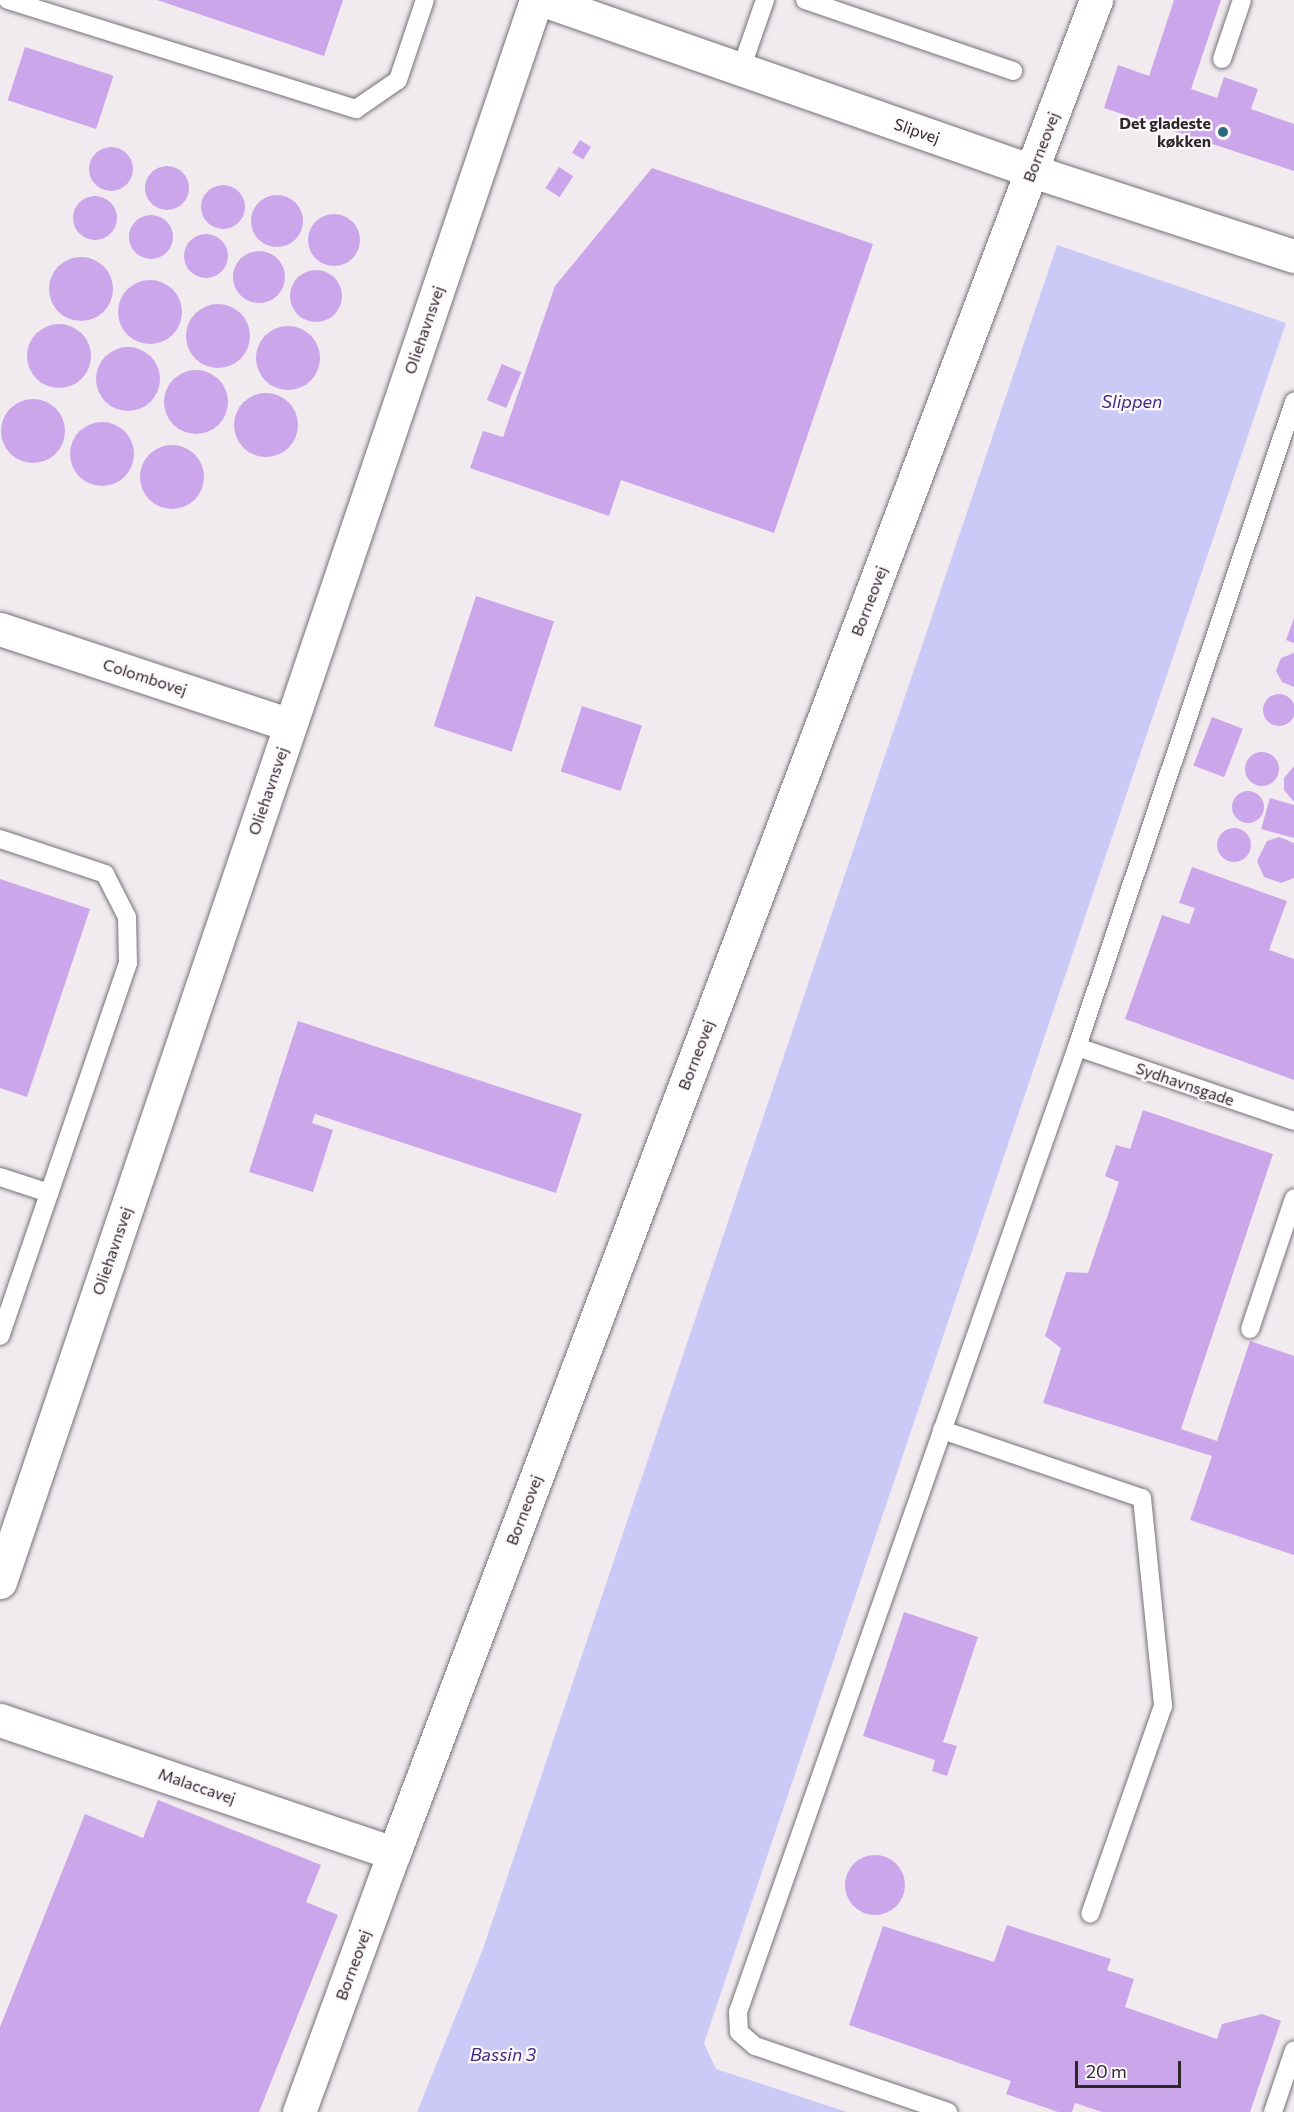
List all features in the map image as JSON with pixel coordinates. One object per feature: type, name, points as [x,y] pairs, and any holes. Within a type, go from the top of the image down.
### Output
[{"type":"street","name":"Oliehavnsvej","points":[[0,1582],[536,0]]},
{"type":"street","name":"Slipvej","points":[[543,0],[1032,171],[1294,256]]},
{"type":"street","name":"Borneovej","points":[[299,2112],[394,1853],[1096,0]]},
{"type":"street","name":"Colombovej","points":[[0,629],[290,725]]},
{"type":"street","name":"Malaccavej","points":[[0,1720],[394,1853]]},
{"type":"lane","points":[[8,0],[356,109],[399,80],[425,0]]},
{"type":"lane","points":[[741,69],[765,0]]},
{"type":"lane","points":[[805,0],[1013,71]]},
{"type":"lane","points":[[1222,59],[1242,0]]},
{"type":"lane","points":[[948,2112],[755,2046],[739,2032],[737,2022],[1077,1047],[1294,402]]},
{"type":"lane","points":[[0,839],[105,874],[127,917],[128,963],[0,1336]]},
{"type":"lane","name":"Sydhavnsgade","points":[[1077,1047],[1294,1121]]},
{"type":"lane","points":[[0,1177],[49,1193]]},
{"type":"lane","points":[[1250,1329],[1294,1198]]},
{"type":"lane","points":[[942,1430],[1142,1498],[1163,1706],[1090,1914]]},
{"type":"lane","points":[[1273,2112],[1294,2050]]},
{"type":"water","name":"Slippen","points":[[1057,245],[1286,323],[704,2043],[716,2069],[847,2112],[417,2112],[483,1949]]},
{"type":"building","points":[[157,0],[343,0],[324,56]]},
{"type":"building","points":[[1174,0],[1221,0],[1191,89],[1217,98],[1224,77],[1258,89],[1251,109],[1294,124],[1294,171],[1104,108],[1118,65],[1149,76]]},
{"type":"building","points":[[25,47],[113,76],[96,129],[8,100]]},
{"type":"building","points":[[580,140],[591,147],[583,160],[572,153]]},
{"type":"building","points":[[111,147],[127,153],[133,169],[127,185],[111,191],[95,185],[89,169],[95,153]]},
{"type":"building","points":[[167,166],[183,172],[189,188],[183,204],[167,210],[151,204],[145,188],[151,172]]},
{"type":"building","points":[[559,167],[573,176],[560,197],[545,188]]},
{"type":"building","points":[[652,168],[873,244],[774,533],[621,480],[609,516],[470,468],[483,431],[503,437],[555,286]]},
{"type":"building","points":[[223,185],[231,186],[239,191],[244,199],[244,215],[239,223],[231,228],[223,229],[215,228],[207,223],[202,215],[201,207],[202,199],[207,191],[215,186]]},
{"type":"building","points":[[272,195],[282,195],[292,199],[299,206],[303,221],[299,236],[292,243],[282,247],[272,247],[262,243],[255,236],[251,226],[251,216],[255,206],[262,199]]},
{"type":"building","points":[[95,196],[111,202],[117,218],[111,234],[95,240],[79,234],[73,218],[79,202]]},
{"type":"building","points":[[329,214],[339,214],[349,218],[356,225],[360,240],[356,255],[349,262],[339,266],[329,266],[319,262],[312,255],[308,245],[308,235],[312,225],[319,218]]},
{"type":"building","points":[[151,215],[167,221],[173,237],[167,253],[151,259],[135,253],[129,237],[135,221]]},
{"type":"building","points":[[206,234],[222,240],[228,256],[222,272],[206,278],[190,272],[184,256],[190,240]]},
{"type":"building","points":[[254,251],[264,251],[278,258],[285,277],[278,296],[264,303],[254,303],[244,299],[237,292],[233,282],[233,272],[237,262],[244,255]]},
{"type":"building","points":[[81,257],[93,259],[104,266],[111,277],[113,289],[111,301],[104,312],[93,319],[81,321],[69,319],[58,312],[51,301],[49,289],[51,277],[58,266],[69,259]]},
{"type":"building","points":[[311,270],[321,270],[331,274],[338,281],[342,296],[338,311],[331,318],[321,322],[311,322],[301,318],[294,311],[290,301],[290,291],[294,281],[301,274]]},
{"type":"building","points":[[150,280],[162,282],[173,289],[180,300],[182,312],[180,324],[173,335],[162,342],[150,344],[138,342],[127,335],[120,324],[118,312],[120,300],[127,289],[138,282]]},
{"type":"building","points":[[218,304],[230,306],[241,313],[248,324],[250,336],[248,348],[241,359],[230,366],[218,368],[206,366],[195,359],[188,348],[186,336],[188,324],[195,313],[206,306]]},
{"type":"building","points":[[59,324],[71,326],[82,333],[89,344],[91,356],[89,368],[82,379],[71,386],[59,388],[47,386],[36,379],[29,368],[27,356],[29,344],[36,333],[47,326]]},
{"type":"building","points":[[288,326],[300,328],[311,335],[318,346],[320,358],[318,370],[311,381],[300,388],[288,390],[276,388],[265,381],[258,370],[256,358],[258,346],[265,335],[276,328]]},
{"type":"building","points":[[128,347],[140,349],[151,356],[158,367],[160,379],[158,391],[151,402],[140,409],[128,411],[116,409],[105,402],[98,391],[96,379],[98,367],[105,356],[116,349]]},
{"type":"building","points":[[502,364],[521,372],[506,408],[487,400]]},
{"type":"building","points":[[196,370],[208,372],[219,379],[226,390],[228,402],[226,414],[219,425],[208,432],[196,434],[184,432],[173,425],[166,414],[164,402],[166,390],[173,379],[184,372]]},
{"type":"building","points":[[266,393],[278,395],[289,402],[296,413],[298,425],[296,437],[289,448],[278,455],[266,457],[254,455],[243,448],[236,437],[234,425],[236,413],[243,402],[254,395]]},
{"type":"building","points":[[33,399],[45,401],[56,408],[63,419],[65,431],[63,443],[56,454],[45,461],[33,463],[21,461],[10,454],[3,443],[1,431],[3,419],[10,408],[21,401]]},
{"type":"building","points":[[102,422],[114,424],[125,431],[132,442],[134,454],[132,466],[125,477],[114,484],[102,486],[90,484],[79,477],[72,466],[70,454],[72,442],[79,431],[90,424]]},
{"type":"building","points":[[172,445],[184,447],[195,454],[202,465],[204,477],[202,489],[195,500],[184,507],[172,509],[160,507],[149,500],[142,489],[140,477],[142,465],[149,454],[160,447]]},
{"type":"building","points":[[476,596],[554,621],[512,752],[434,726]]},
{"type":"building","points":[[1294,618],[1294,643],[1286,640]]},
{"type":"building","points":[[1294,653],[1294,687],[1282,682],[1276,671],[1281,658]]},
{"type":"building","points":[[1279,694],[1290,699],[1295,710],[1290,721],[1279,726],[1268,721],[1263,710],[1268,699]]},
{"type":"building","points":[[582,706],[642,725],[621,791],[561,772]]},
{"type":"building","points":[[1212,717],[1243,729],[1224,777],[1193,766]]},
{"type":"building","points":[[1262,752],[1274,757],[1279,769],[1274,781],[1262,786],[1250,781],[1245,769],[1250,757]]},
{"type":"building","points":[[1294,766],[1294,802],[1284,790],[1284,778]]},
{"type":"building","points":[[1248,791],[1259,796],[1264,807],[1259,818],[1248,823],[1237,818],[1232,807],[1237,796]]},
{"type":"building","points":[[1270,798],[1294,805],[1294,838],[1261,829]]},
{"type":"building","points":[[1234,828],[1246,833],[1251,845],[1246,857],[1234,862],[1222,857],[1217,845],[1222,833]]},
{"type":"building","points":[[1279,837],[1294,843],[1294,878],[1281,883],[1264,877],[1257,861],[1267,841]]},
{"type":"building","points":[[1192,867],[1287,901],[1269,950],[1294,959],[1294,1080],[1125,1019],[1162,915],[1189,924],[1195,908],[1179,903]]},
{"type":"building","points":[[0,879],[90,909],[27,1097],[0,1088]]},
{"type":"building","points":[[298,1021],[582,1114],[556,1193],[315,1114],[312,1123],[333,1130],[313,1192],[249,1172]]},
{"type":"building","points":[[1143,1110],[1273,1154],[1181,1429],[1217,1441],[1250,1341],[1294,1356],[1294,1555],[1190,1520],[1212,1456],[1043,1403],[1061,1348],[1045,1336],[1066,1272],[1088,1273],[1119,1182],[1105,1176],[1116,1145],[1130,1149]]},
{"type":"building","points":[[904,1612],[978,1637],[943,1742],[957,1746],[947,1776],[932,1771],[935,1760],[863,1736]]},
{"type":"building","points":[[158,1800],[321,1865],[306,1902],[338,1915],[259,2112],[0,2112],[0,2027],[85,1814],[143,1838]]},
{"type":"building","points":[[875,1855],[892,1860],[900,1868],[905,1885],[900,1902],[892,1910],[875,1915],[858,1910],[850,1902],[845,1885],[850,1868],[858,1860]]},
{"type":"building","points":[[1007,1925],[1111,1959],[1107,1970],[1134,1979],[1125,2007],[1217,2039],[1222,2024],[1262,2014],[1281,2021],[1250,2112],[1102,2112],[1075,2103],[1072,2112],[1058,2112],[1006,2094],[1011,2081],[849,2025],[883,1926],[994,1962]]},
{"type":"place","name":"Det gladeste køkken","points":[[1223,132]]},
{"type":"water label","name":"Bassin 3","points":[[503,2054]]}]
